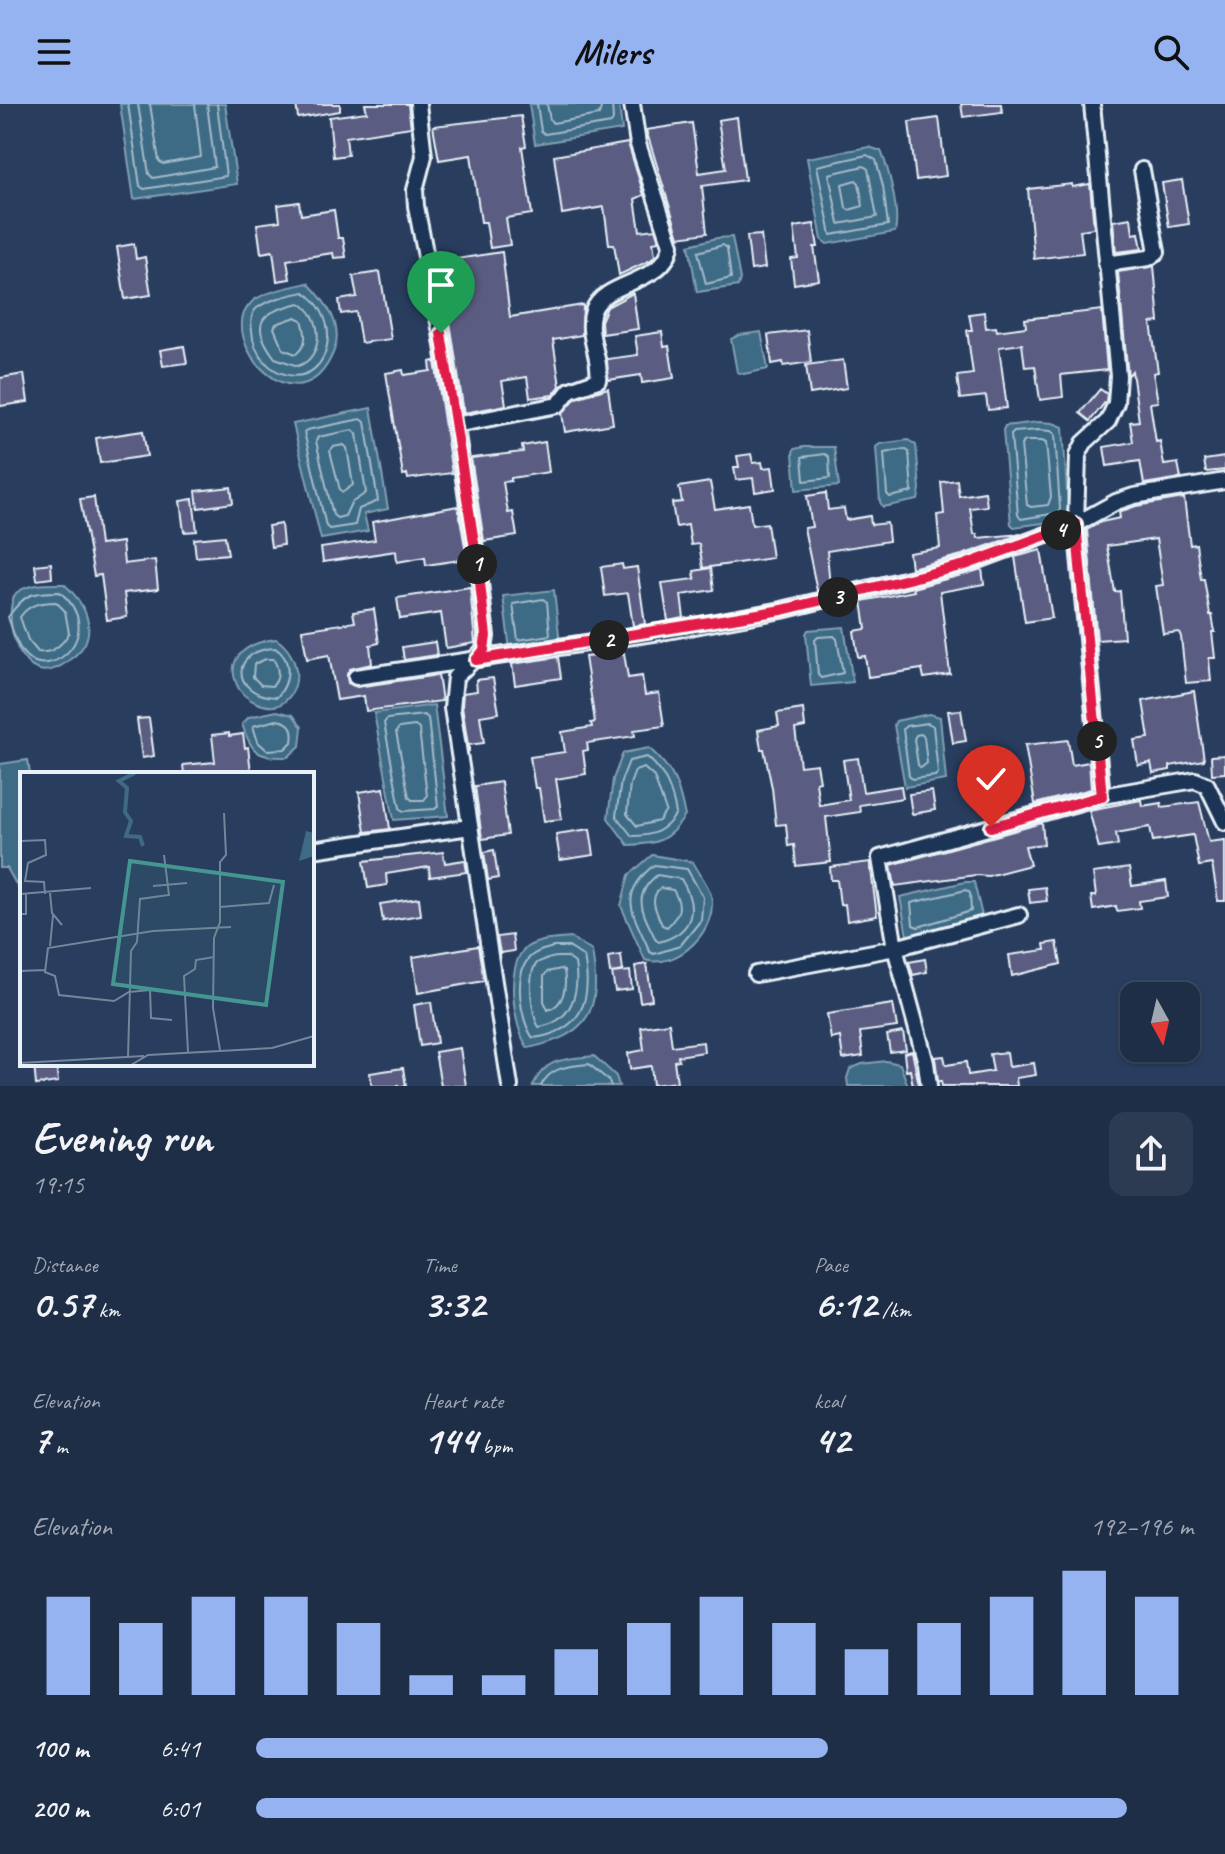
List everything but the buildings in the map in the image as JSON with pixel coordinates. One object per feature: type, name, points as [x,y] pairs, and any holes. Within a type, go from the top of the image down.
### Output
[{"type":"street","points":[[418,104],[424,156],[415,190],[416,206],[441,333],[486,636],[484,650],[455,677],[452,708],[510,1086]]},
{"type":"street","points":[[455,425],[558,405],[570,390],[598,380],[591,327],[593,310],[611,293],[664,265],[670,257],[671,245],[638,144],[632,104]]},
{"type":"street","points":[[1092,104],[1118,376],[1116,403],[1108,421],[1084,443],[1078,455],[1076,524],[1102,796]]},
{"type":"street","points":[[1106,264],[1149,258],[1157,252],[1142,170]]},
{"type":"street","points":[[356,677],[782,610],[965,565],[1076,524],[1116,502],[1134,496],[1225,481]]},
{"type":"street","points":[[929,1086],[926,1063],[895,948],[880,858],[1102,796],[1195,780],[1207,785],[1225,822]]},
{"type":"street","points":[[314,850],[470,827]]},
{"type":"street","points":[[756,974],[895,948],[1019,915]]},
{"type":"water","points":[[120,104],[225,104],[237,184],[134,199]]},
{"type":"water","points":[[529,104],[619,104],[622,130],[535,144]]},
{"type":"water","points":[[869,147],[881,151],[887,169],[895,203],[895,232],[827,244],[822,240],[807,158]]},
{"type":"water","points":[[732,237],[740,279],[738,286],[697,292],[689,245]]},
{"type":"water","points":[[308,283],[332,315],[337,333],[336,343],[318,376],[301,384],[282,382],[265,372],[252,356],[243,337],[243,319],[256,299]]},
{"type":"water","points":[[761,332],[768,369],[744,374],[737,372],[731,339]]},
{"type":"water","points":[[371,408],[388,509],[364,514],[368,531],[321,539],[293,424]]},
{"type":"water","points":[[1038,422],[1063,427],[1068,510],[1065,520],[1014,527],[1011,524],[1003,430],[1005,426]]},
{"type":"water","points":[[908,440],[916,445],[918,500],[883,507],[880,502],[876,447]]},
{"type":"water","points":[[834,447],[839,486],[796,490],[793,453],[794,449]]},
{"type":"water","points":[[64,584],[86,615],[87,638],[82,648],[68,661],[52,670],[38,670],[18,650],[13,634],[12,604],[16,593],[27,587]]},
{"type":"water","points":[[554,590],[560,644],[510,650],[503,596]]},
{"type":"water","points":[[844,627],[853,682],[811,686],[808,630]]},
{"type":"water","points":[[276,639],[289,652],[296,678],[291,695],[284,702],[272,706],[245,696],[237,685],[234,666],[237,658],[249,647]]},
{"type":"water","points":[[434,705],[448,816],[394,820],[374,713]]},
{"type":"water","points":[[277,711],[293,715],[302,727],[300,746],[288,757],[257,752],[242,724],[249,717]]},
{"type":"water","points":[[929,714],[940,717],[946,780],[905,787],[894,725],[896,721]]},
{"type":"water","points":[[649,748],[674,778],[685,816],[661,840],[628,845],[608,818],[613,779],[623,753]]},
{"type":"water","points":[[28,760],[30,772],[20,772],[18,888],[7,868],[0,868],[0,764]]},
{"type":"water","points":[[652,855],[693,862],[710,891],[712,908],[709,921],[693,944],[670,959],[658,961],[645,960],[621,906],[629,875]]},
{"type":"water","points":[[974,882],[982,916],[907,936],[900,897]]},
{"type":"water","points":[[571,938],[592,951],[595,990],[592,1005],[587,1017],[565,1036],[528,1048],[515,1011],[515,967],[527,947],[537,942]]},
{"type":"water","points":[[594,1056],[616,1076],[619,1086],[533,1086],[544,1070],[558,1061]]},
{"type":"water","points":[[886,1061],[900,1064],[908,1086],[848,1086],[850,1069]]},
{"type":"route","points":[[441,333],[486,636],[484,650],[476,660],[782,610],[965,565],[1076,524],[1102,796],[991,827]]}]
